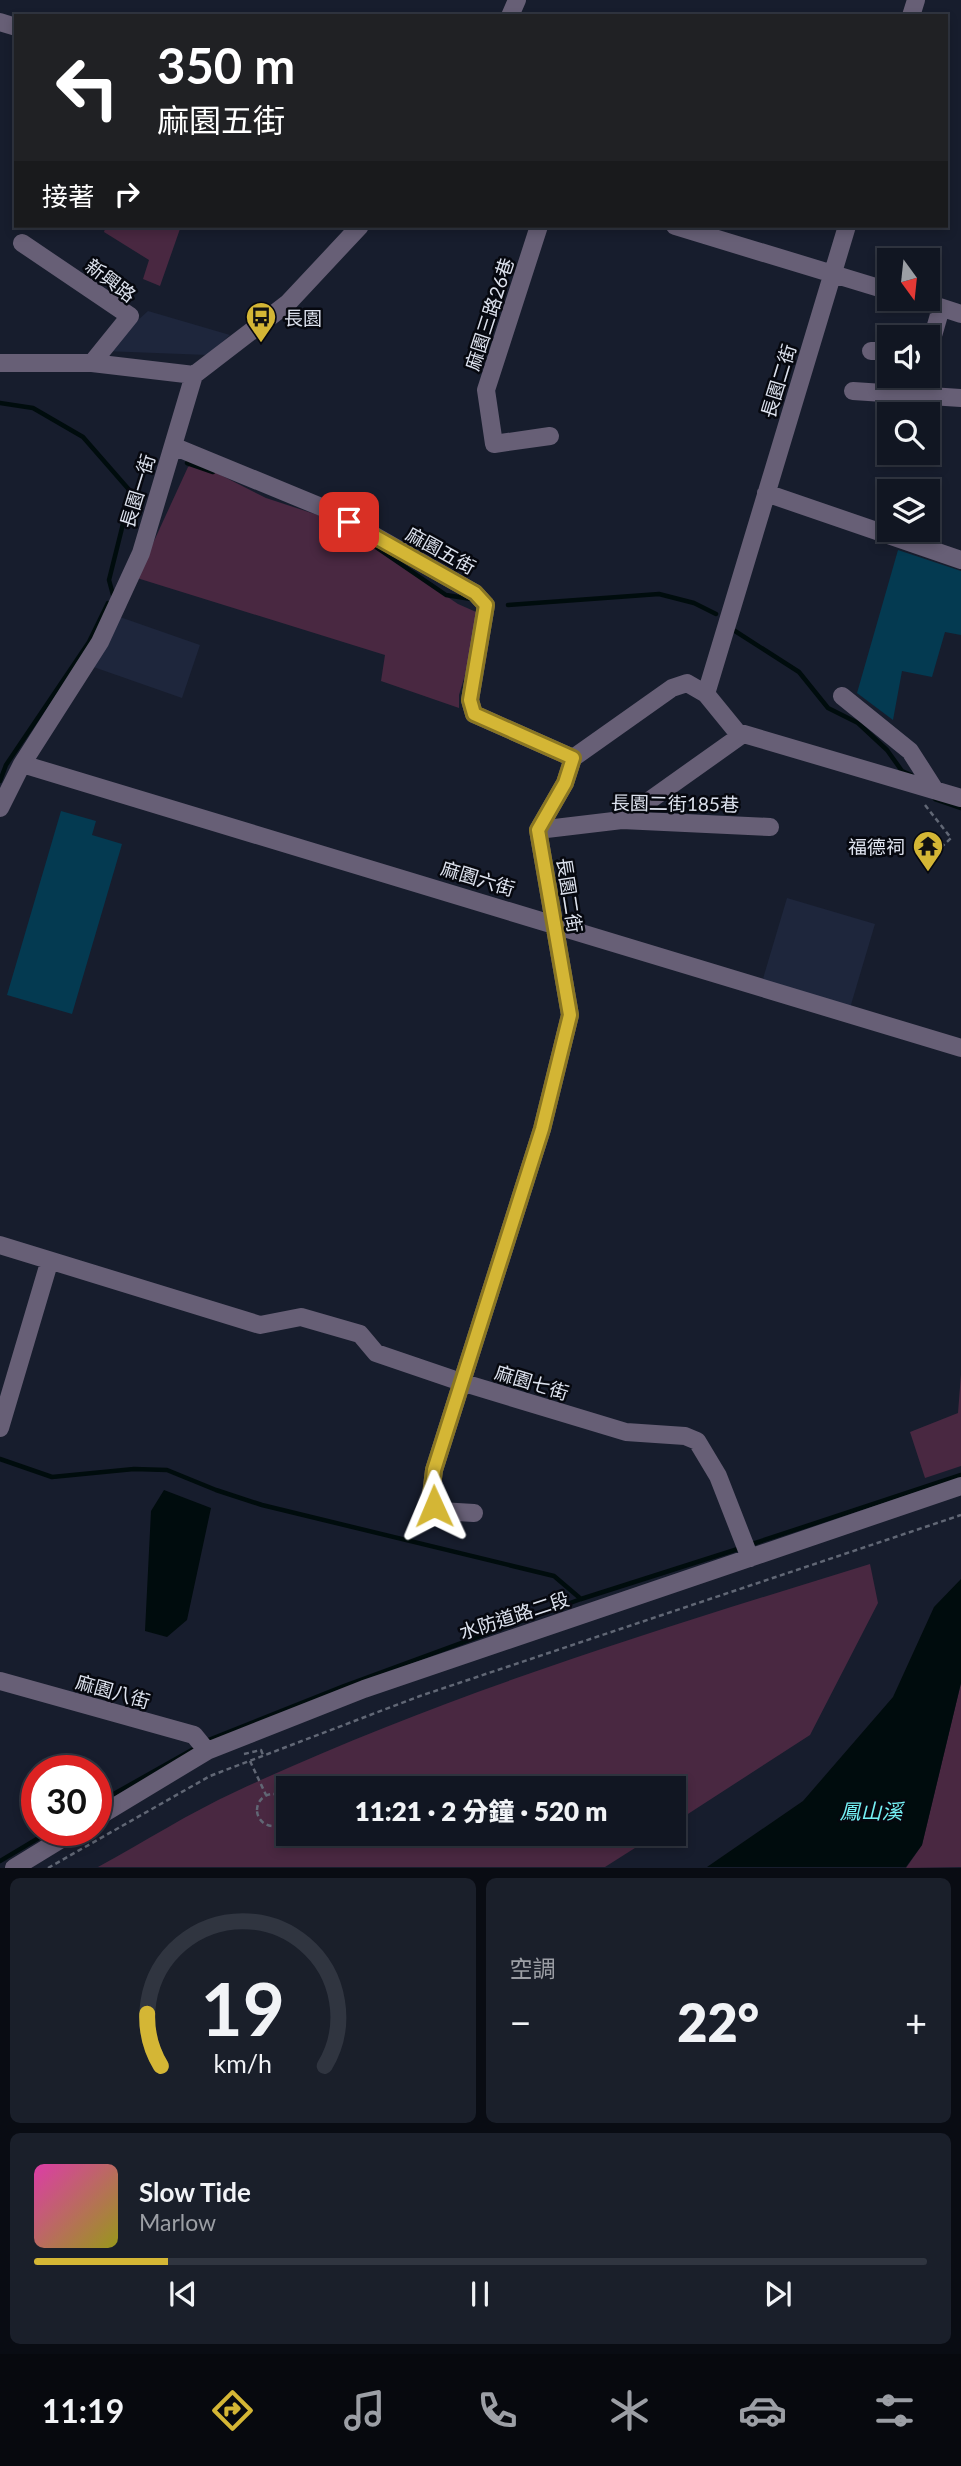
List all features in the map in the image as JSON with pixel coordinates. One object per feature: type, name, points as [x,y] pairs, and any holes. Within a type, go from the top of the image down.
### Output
[{"type":"street","points":[[0,363],[92,363],[194,375],[288,303],[358,228]]},
{"type":"street","name":"麻園三路26巷","points":[[538,228],[486,390],[494,444],[550,436]]},
{"type":"street","points":[[682,228],[877,287]]},
{"type":"street","name":"長園二街","points":[[706,694],[846,228]]},
{"type":"street","name":"新興路","points":[[22,243],[130,316],[92,363]]},
{"type":"street","points":[[936,325],[941,308],[961,314]]},
{"type":"street","name":"長園一街","points":[[0,808],[22,764],[100,642],[141,553],[194,375]]},
{"type":"street","points":[[853,391],[961,398]]},
{"type":"street","name":"麻園五街","points":[[173,446],[331,511],[475,593],[486,605],[470,700],[474,714],[573,758]]},
{"type":"street","points":[[766,494],[961,560]]},
{"type":"street","points":[[538,830],[565,783],[573,758],[679,683],[687,683],[706,694],[731,728],[743,734],[961,798]]},
{"type":"street","points":[[842,696],[910,751],[935,790]]},
{"type":"street","points":[[622,820],[743,734]]},
{"type":"street","name":"麻園六街","points":[[22,764],[553,922],[961,1048]]},
{"type":"street","name":"長園二街185巷","points":[[538,830],[622,820],[770,827]]},
{"type":"street","name":"長園二街","points":[[474,1513],[440,1511],[434,1506],[431,1495],[434,1470],[464,1383],[542,1129],[570,1015],[538,830]]},
{"type":"street","name":"麻園七街","points":[[0,1245],[49,1263],[260,1325],[302,1317],[360,1334],[376,1353],[464,1383],[626,1432],[685,1436],[697,1441],[718,1476],[750,1558]]},
{"type":"street","points":[[0,1428],[49,1263]]},
{"type":"street","name":"水防道路二段","points":[[112,1808],[207,1751],[430,1664],[961,1486]]},
{"type":"street","name":"麻園八街","points":[[0,1681],[194,1735],[207,1751]]},
{"type":"street","points":[[14,1867],[49,1846]]},
{"type":"path","points":[[905,781],[951,838],[930,858]]},
{"type":"path","points":[[48,1867],[211,1776],[419,1696],[961,1515]]},
{"type":"path","points":[[250,1761],[266,1795]]},
{"type":"path","points":[[266,1795],[280,1796],[287,1803],[288,1814],[277,1825],[266,1824],[259,1817],[257,1806],[266,1795]]},
{"type":"shaded area","points":[[105,228],[180,228],[160,286],[143,279],[149,260],[104,232]]},
{"type":"shaded area","points":[[148,311],[230,335],[208,355],[104,351]]},
{"type":"shaded area","points":[[195,462],[266,498],[333,520],[458,604],[483,615],[459,695],[459,708],[381,681],[385,655],[137,578],[188,467]]},
{"type":"shaded area","points":[[117,616],[200,645],[182,698],[85,664]]},
{"type":"shaded area","points":[[787,898],[875,924],[850,1008],[762,982]]},
{"type":"shaded area","points":[[961,1374],[961,1466],[925,1478],[910,1432],[958,1413]]},
{"type":"shaded area","points":[[870,1564],[878,1603],[810,1735],[686,1815],[686,1776],[276,1776],[276,1846],[638,1846],[605,1867],[98,1867],[219,1800],[391,1725],[549,1667]]},
{"type":"shaded area","points":[[961,1683],[961,1867],[906,1868],[922,1845]]},
{"type":"water","points":[[164,1490],[211,1508],[187,1620],[167,1637],[145,1631],[151,1511]]},
{"type":"water","name":"鳳山溪","points":[[961,1579],[961,1683],[922,1845],[906,1867],[707,1867],[803,1801],[893,1697],[934,1607]]},
{"type":"building","points":[[898,550],[961,571],[961,635],[945,632],[932,677],[902,671],[893,720],[857,693]]},
{"type":"building","points":[[61,811],[96,821],[92,835],[122,844],[72,1014],[7,995]]},
{"type":"building","points":[[94,1678],[110,1683],[105,1699],[89,1694]]},
{"type":"waterway","points":[[0,403],[33,408],[83,437],[131,492],[109,580],[113,595]]},
{"type":"waterway","points":[[187,463],[213,472]]},
{"type":"waterway","points":[[364,539],[446,595],[471,599]]},
{"type":"waterway","points":[[508,605],[659,594],[694,603],[716,614]]},
{"type":"waterway","points":[[0,781],[6,765],[89,642],[108,603]]},
{"type":"waterway","points":[[735,631],[799,672],[828,708],[858,723],[887,750],[902,771],[911,775]]},
{"type":"waterway","points":[[935,799],[961,808]]},
{"type":"waterway","points":[[0,1459],[52,1477],[134,1469],[167,1470],[262,1505],[554,1576],[581,1599]]},
{"type":"waterway","points":[[749,1545],[961,1475]]},
{"type":"waterway","points":[[206,1741],[344,1686],[581,1599],[741,1548]]},
{"type":"waterway","points":[[112,1795],[199,1746]]},
{"type":"waterway","points":[[0,1861],[25,1846]]},
{"type":"place","name":"長園","points":[[261,344]]},
{"type":"place","name":"福德祠","points":[[928,873]]},
{"type":"route","points":[[349,522],[475,593],[486,605],[470,700],[474,714],[573,758],[565,783],[538,830],[570,1015],[542,1129],[464,1383],[434,1470],[431,1495],[434,1506]]}]
